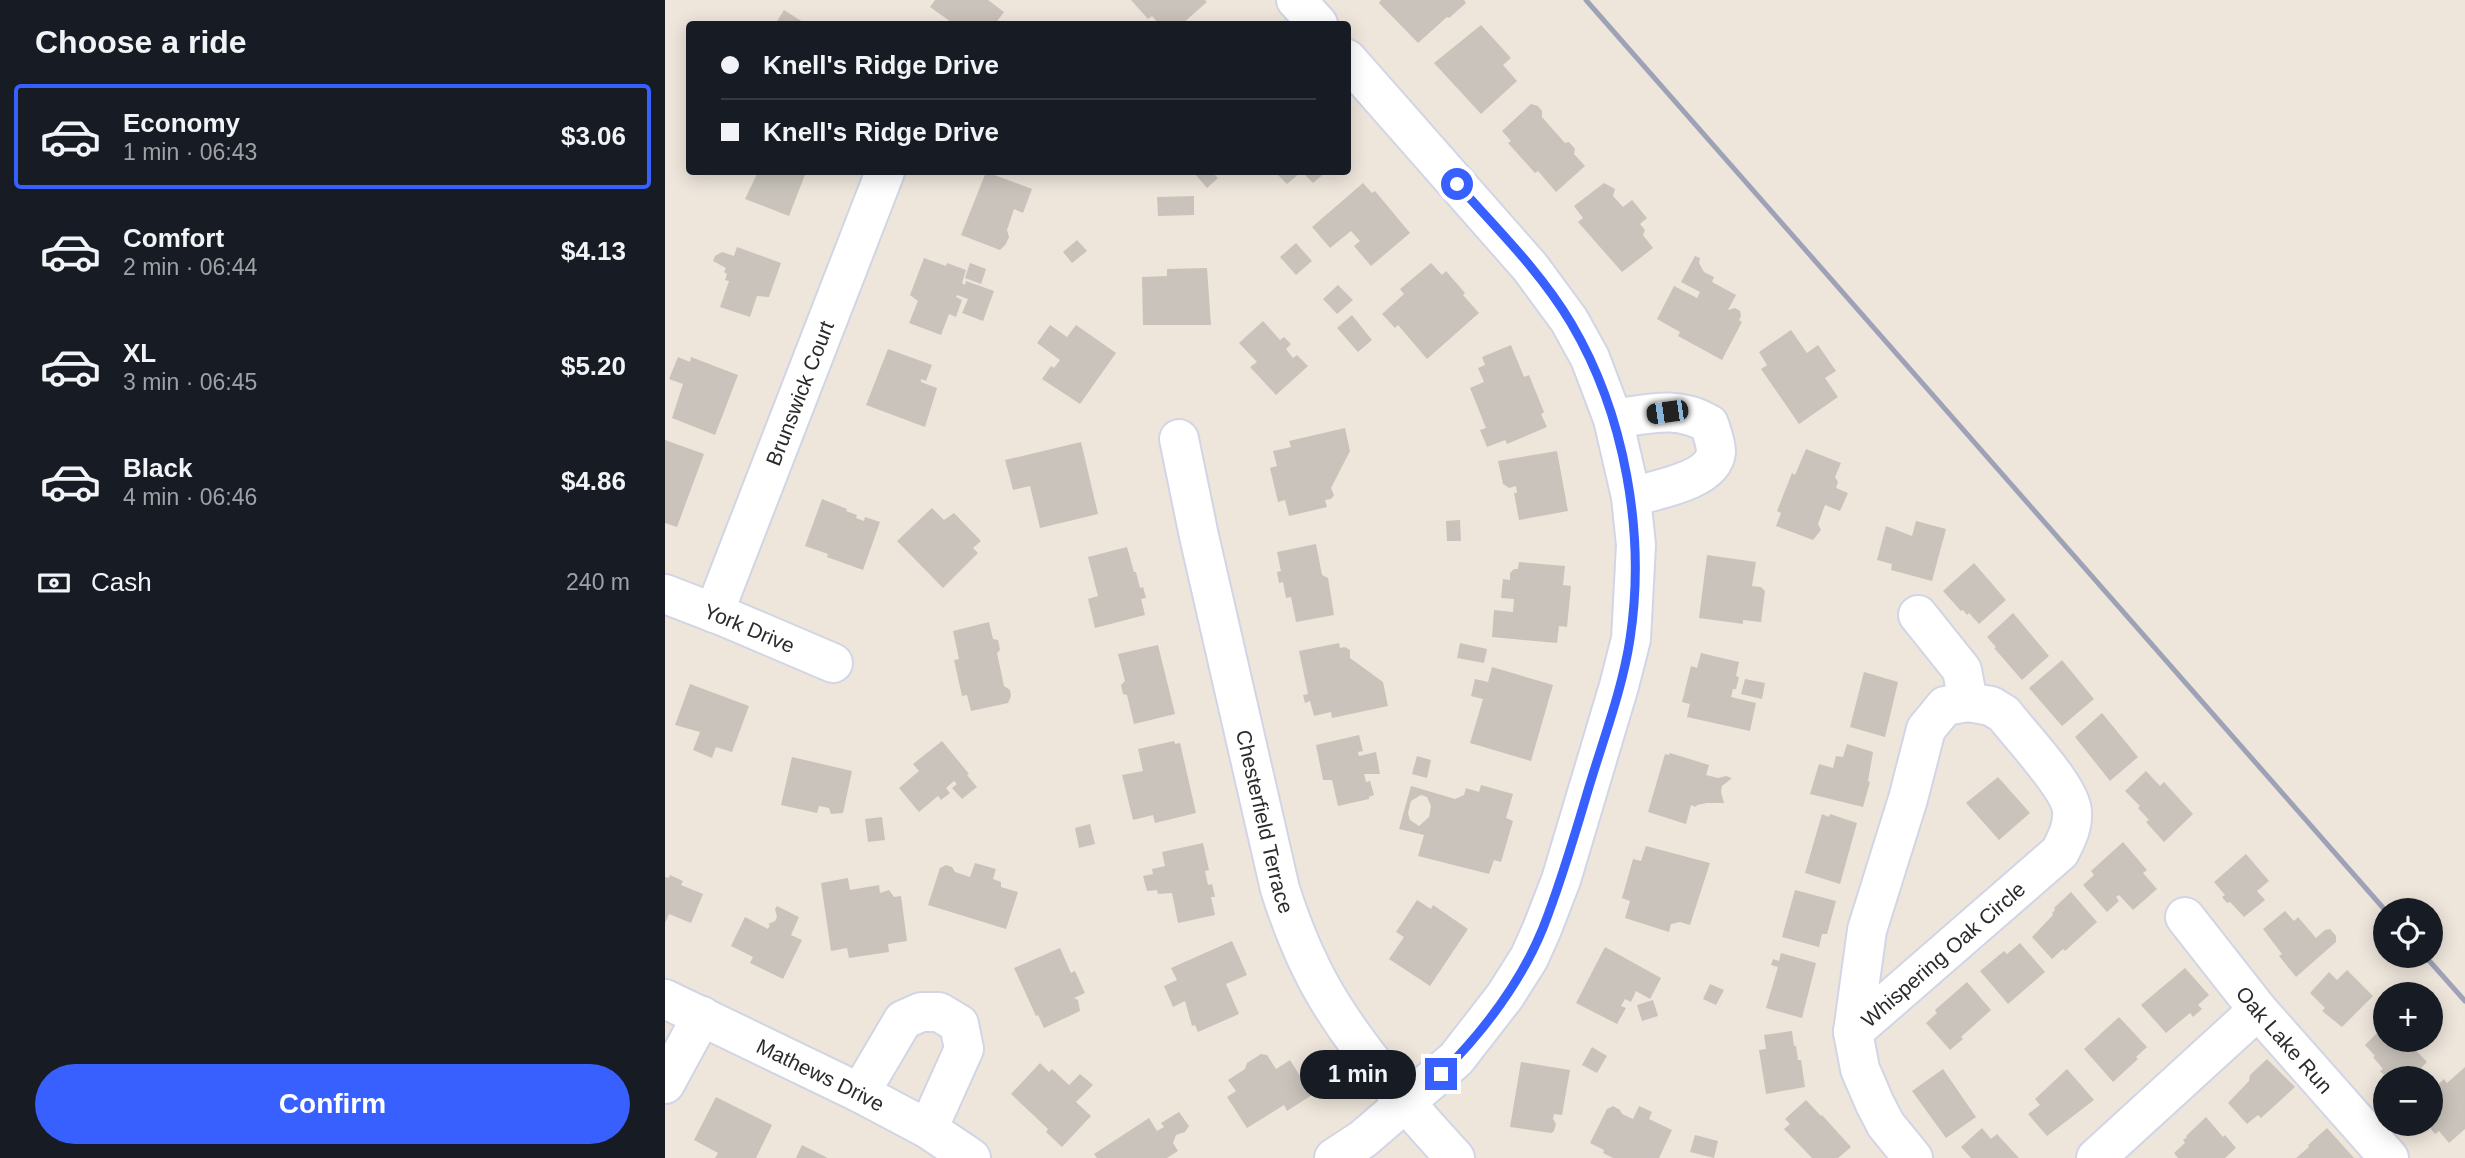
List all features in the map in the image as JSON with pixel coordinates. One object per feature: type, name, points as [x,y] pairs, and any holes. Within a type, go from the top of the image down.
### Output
[{"type":"street","points":[[1296,0],[1315,21]]},
{"type":"street","points":[[1333,1158],[1363,1139],[1456,1059],[1505,996],[1542,929],[1561,880],[1630,639],[1636,545],[1631,497],[1613,419],[1590,358],[1570,320],[1530,267],[1351,64]]},
{"type":"street","name":"Brunswick Court","points":[[714,613],[884,175]]},
{"type":"street","points":[[1613,419],[1667,412],[1692,414],[1709,424],[1716,450],[1713,462],[1700,476],[1631,497]]},
{"type":"street","name":"Chesterfield Terrace","points":[[1179,439],[1245,740],[1280,889],[1290,919],[1332,1006],[1359,1045],[1455,1158]]},
{"type":"street","name":"York Drive","points":[[665,594],[833,663]]},
{"type":"street","points":[[1918,615],[1962,670],[1968,702]]},
{"type":"street","name":"Whispering Oak Circle","points":[[1968,702],[1991,706],[2004,714],[2065,790],[2072,809],[2071,831],[2060,852],[1853,1032],[1867,930],[1908,799],[1926,729],[1945,706],[1968,702]]},
{"type":"street","name":"Oak Lake Run","points":[[2185,917],[2258,1010],[2389,1158]]},
{"type":"street","name":"Mathews Drive","points":[[665,999],[860,1093],[928,1129],[971,1158]]},
{"type":"street","points":[[2096,1158],[2258,1010]]},
{"type":"street","points":[[860,1093],[903,1020],[921,1012],[939,1012],[959,1024],[964,1049],[928,1129]]},
{"type":"street","points":[[665,1084],[702,1016]]},
{"type":"street","points":[[1853,1032],[1860,1069],[1875,1104],[1886,1125],[1913,1158]]},
{"type":"building","points":[[935,0],[988,0],[1004,12],[997,21],[950,21],[930,7]]},
{"type":"building","points":[[1131,0],[1207,2],[1185,21],[1156,21],[1152,16],[1148,19]]},
{"type":"building","points":[[1381,0],[1464,0],[1466,3],[1418,43],[1379,3]]},
{"type":"building","points":[[784,10],[801,21],[777,21]]},
{"type":"building","points":[[1481,25],[1511,58],[1503,65],[1517,81],[1481,114],[1434,63]]},
{"type":"building","points":[[1531,104],[1538,106],[1542,117],[1565,143],[1569,142],[1575,149],[1574,154],[1585,166],[1556,192],[1508,143],[1511,141],[1502,131]]},
{"type":"building","points":[[757,175],[805,175],[789,216],[745,199]]},
{"type":"building","points":[[985,175],[994,175],[1032,189],[1023,213],[1014,209],[1007,230],[1009,237],[1000,250],[961,235]]},
{"type":"building","points":[[1196,175],[1215,175],[1218,178],[1207,188]]},
{"type":"building","points":[[1278,175],[1298,175],[1287,184]]},
{"type":"building","points":[[1305,175],[1322,175],[1313,183]]},
{"type":"building","points":[[1363,183],[1372,193],[1375,191],[1410,233],[1371,266],[1354,246],[1360,241],[1351,231],[1330,248],[1312,227]]},
{"type":"building","points":[[1604,183],[1615,189],[1613,196],[1623,207],[1632,200],[1647,218],[1640,224],[1645,230],[1643,235],[1653,248],[1622,272],[1578,222],[1583,218],[1574,206]]},
{"type":"building","points":[[1194,196],[1194,215],[1158,216],[1157,197]]},
{"type":"building","points":[[1077,240],[1087,251],[1072,263],[1063,252]]},
{"type":"building","points":[[1296,243],[1312,261],[1296,275],[1280,257]]},
{"type":"building","points":[[737,247],[781,263],[769,297],[757,296],[750,317],[720,307],[729,281],[725,280],[726,268],[713,261],[715,256],[722,252],[734,256]]},
{"type":"building","points":[[1695,256],[1700,258],[1699,263],[1704,272],[1714,277],[1712,282],[1736,295],[1728,310],[1735,308],[1740,311],[1739,320],[1742,322],[1722,360],[1678,336],[1680,332],[1657,319],[1674,286],[1697,298],[1700,292],[1681,282]]},
{"type":"building","points":[[924,258],[966,270],[962,283],[965,285],[966,281],[994,291],[983,321],[962,313],[968,299],[957,295],[956,297],[962,300],[956,317],[949,314],[941,335],[909,323],[918,301],[910,295]]},
{"type":"building","points":[[970,263],[986,269],[981,284],[965,278]]},
{"type":"building","points":[[1431,263],[1442,275],[1446,271],[1479,313],[1427,359],[1398,325],[1395,328],[1382,314],[1404,294],[1400,289]]},
{"type":"building","points":[[1207,268],[1211,325],[1143,325],[1142,277],[1167,276],[1167,269]]},
{"type":"building","points":[[1338,285],[1353,300],[1337,314],[1323,299]]},
{"type":"building","points":[[1352,315],[1372,340],[1358,352],[1337,328]]},
{"type":"building","points":[[1263,321],[1280,340],[1284,337],[1291,344],[1286,349],[1293,358],[1297,355],[1308,366],[1276,395],[1250,367],[1257,362],[1239,343]]},
{"type":"building","points":[[1050,325],[1067,337],[1076,325],[1116,353],[1080,404],[1042,379],[1051,366],[1054,368],[1060,360],[1037,343]]},
{"type":"building","points":[[1791,330],[1807,353],[1818,345],[1836,371],[1825,378],[1838,397],[1799,424],[1761,369],[1767,365],[1759,352]]},
{"type":"building","points":[[1511,345],[1524,377],[1529,375],[1547,427],[1507,444],[1505,440],[1487,447],[1480,430],[1486,428],[1470,388],[1484,382],[1478,368],[1485,365],[1482,357]]},
{"type":"building","points":[[888,349],[932,365],[926,381],[921,379],[921,382],[937,388],[925,427],[866,405]]},
{"type":"building","points":[[678,357],[690,362],[691,357],[738,375],[715,435],[672,418],[683,384],[669,379]]},
{"type":"building","points":[[1345,428],[1350,451],[1331,488],[1334,495],[1325,500],[1327,507],[1289,516],[1285,500],[1278,502],[1270,468],[1277,466],[1273,451],[1291,447],[1289,441]]},
{"type":"building","points":[[665,440],[704,454],[677,527],[665,523]]},
{"type":"building","points":[[1081,442],[1098,514],[1040,528],[1030,486],[1013,490],[1005,460]]},
{"type":"building","points":[[1806,449],[1841,463],[1835,477],[1838,482],[1836,488],[1848,493],[1840,511],[1825,505],[1818,524],[1821,530],[1813,540],[1776,526],[1781,513],[1777,511],[1792,473],[1795,475]]},
{"type":"building","points":[[1557,451],[1568,511],[1519,520],[1514,493],[1517,493],[1516,486],[1509,488],[1503,484],[1498,461]]},
{"type":"building","points":[[822,499],[847,509],[846,511],[857,515],[856,518],[864,521],[865,517],[880,522],[863,570],[805,546]]},
{"type":"building","points":[[932,508],[944,520],[954,513],[981,541],[973,548],[978,553],[943,588],[897,541]]},
{"type":"building","points":[[1460,520],[1461,541],[1447,541],[1446,521]]},
{"type":"building","points":[[1916,521],[1946,529],[1932,581],[1891,570],[1892,564],[1877,560],[1886,526],[1912,536]]},
{"type":"building","points":[[1316,544],[1322,575],[1328,578],[1334,615],[1296,622],[1291,597],[1286,598],[1283,582],[1279,583],[1277,572],[1281,571],[1277,552]]},
{"type":"building","points":[[1127,547],[1134,572],[1146,598],[1141,599],[1145,615],[1095,628],[1088,599],[1098,596],[1088,557]]},
{"type":"building","points":[[1707,555],[1756,562],[1752,586],[1761,587],[1765,591],[1761,622],[1743,620],[1743,624],[1699,618]]},
{"type":"building","points":[[1519,562],[1565,566],[1563,585],[1571,586],[1567,627],[1559,626],[1557,643],[1492,637],[1494,610],[1513,612],[1514,599],[1501,598],[1503,579],[1510,580],[1510,573],[1518,569]]},
{"type":"building","points":[[1974,563],[2006,600],[1979,624],[1969,613],[1967,615],[1961,611],[1943,591]]},
{"type":"building","points":[[2013,613],[2049,656],[2022,680],[1987,637]]},
{"type":"building","points":[[989,622],[993,639],[998,640],[1000,650],[997,653],[1004,686],[1010,690],[1011,696],[1008,703],[971,711],[967,695],[962,696],[954,660],[959,659],[953,631]]},
{"type":"building","points":[[1339,643],[1340,648],[1350,650],[1350,658],[1383,682],[1388,706],[1332,718],[1331,712],[1314,716],[1310,701],[1305,703],[1303,695],[1308,694],[1299,651]]},
{"type":"building","points":[[1460,643],[1487,649],[1484,663],[1457,658]]},
{"type":"building","points":[[1158,645],[1175,714],[1134,724],[1127,695],[1123,694],[1121,685],[1125,681],[1118,654]]},
{"type":"building","points":[[1701,653],[1739,662],[1736,676],[1739,677],[1731,697],[1756,703],[1750,731],[1687,717],[1690,704],[1682,702],[1691,666],[1697,668]]},
{"type":"building","points":[[2062,660],[2094,699],[2062,726],[2029,688]]},
{"type":"building","points":[[1492,667],[1553,685],[1531,761],[1470,743],[1483,699],[1471,696],[1475,679],[1488,682]]},
{"type":"building","points":[[1864,672],[1898,682],[1885,737],[1850,727]]},
{"type":"building","points":[[1745,679],[1765,683],[1762,699],[1741,694]]},
{"type":"building","points":[[690,684],[749,706],[732,752],[716,747],[712,758],[693,750],[700,732],[675,725]]},
{"type":"building","points":[[2102,713],[2138,757],[2110,781],[2075,737]]},
{"type":"building","points":[[1359,735],[1363,751],[1358,752],[1359,756],[1376,752],[1380,774],[1364,774],[1366,782],[1370,781],[1374,795],[1369,799],[1338,806],[1332,780],[1323,780],[1316,745]]},
{"type":"building","points":[[942,741],[977,787],[962,799],[952,788],[957,784],[954,781],[946,788],[950,793],[941,800],[938,796],[919,812],[899,788],[919,771],[913,764]]},
{"type":"building","points":[[1174,741],[1175,744],[1180,743],[1196,813],[1155,823],[1153,815],[1133,820],[1122,775],[1143,771],[1138,749]]},
{"type":"building","points":[[1847,744],[1873,752],[1870,782],[1863,807],[1810,794],[1819,764],[1833,768],[1836,756],[1843,757]]},
{"type":"building","points":[[1670,753],[1709,765],[1706,775],[1732,778],[1722,786],[1724,803],[1707,803],[1696,807],[1691,805],[1686,824],[1648,812],[1665,754]]},
{"type":"building","points":[[1417,756],[1431,760],[1427,778],[1412,774]]},
{"type":"building","points":[[792,757],[852,771],[843,813],[831,814],[829,808],[819,806],[817,813],[781,805]]},
{"type":"building","points":[[2146,771],[2160,786],[2164,782],[2193,814],[2164,842],[2146,822],[2149,820],[2138,808],[2140,806],[2125,791]]},
{"type":"building","points":[[1998,777],[2030,813],[1999,840],[1966,803]]},
{"type":"building","points":[[1481,785],[1513,794],[1506,818],[1513,821],[1501,862],[1494,860],[1489,874],[1418,856],[1424,835],[1399,829],[1411,786],[1455,799],[1464,795],[1466,788],[1479,792]],"holes":[[[1421,795],[1427,797],[1431,806],[1429,817],[1419,826],[1410,820],[1408,813],[1411,801]]]},
{"type":"building","points":[[1822,814],[1857,823],[1840,884],[1805,873]]},
{"type":"building","points":[[882,817],[885,840],[868,842],[865,819]]},
{"type":"building","points":[[1090,824],[1095,844],[1079,848],[1075,828]]},
{"type":"building","points":[[2123,842],[2147,870],[2143,873],[2157,889],[2133,910],[2119,895],[2116,897],[2119,901],[2107,912],[2083,885],[2094,875],[2091,871]]},
{"type":"building","points":[[1203,843],[1209,870],[1205,871],[1208,885],[1212,884],[1215,897],[1211,897],[1215,915],[1178,923],[1172,893],[1158,894],[1157,890],[1147,891],[1143,876],[1153,874],[1152,869],[1165,866],[1162,852]]},
{"type":"building","points":[[1646,846],[1710,863],[1690,925],[1680,922],[1671,924],[1669,932],[1625,918],[1630,901],[1622,898],[1633,859],[1641,861]]},
{"type":"building","points":[[2246,854],[2269,881],[2257,891],[2265,900],[2244,917],[2230,902],[2227,903],[2222,897],[2225,895],[2214,882]]},
{"type":"building","points":[[975,863],[996,869],[993,879],[1001,882],[1001,887],[1018,892],[1006,929],[928,905],[940,868],[946,865],[952,867],[955,872],[970,877]]},
{"type":"building","points":[[670,875],[683,881],[681,885],[703,894],[691,923],[669,914],[665,923],[665,877],[669,878]]},
{"type":"building","points":[[848,878],[850,890],[879,885],[880,893],[889,890],[894,897],[901,896],[907,941],[888,944],[889,952],[849,958],[847,948],[831,951],[821,883]]},
{"type":"building","points":[[1795,890],[1836,901],[1827,934],[1822,934],[1819,947],[1782,937]]},
{"type":"building","points":[[2071,892],[2097,922],[2052,959],[2032,937],[2053,915],[2054,908]]},
{"type":"building","points":[[1417,900],[1431,909],[1433,905],[1468,929],[1430,986],[1389,959],[1404,937],[1396,932]]},
{"type":"building","points":[[777,906],[799,917],[791,935],[802,940],[783,979],[750,963],[753,957],[731,946],[745,917],[768,929],[768,924],[777,917]]},
{"type":"building","points":[[2285,911],[2294,921],[2298,917],[2316,938],[2330,929],[2336,936],[2336,942],[2296,977],[2279,956],[2282,954],[2263,929]]},
{"type":"building","points":[[1232,941],[1247,975],[1226,984],[1239,1014],[1198,1032],[1195,1025],[1192,1026],[1185,1001],[1173,1007],[1164,986],[1177,980],[1171,968]]},
{"type":"building","points":[[2020,943],[2045,972],[2008,1004],[1980,971],[2004,951],[2007,954]]},
{"type":"building","points":[[1605,947],[1661,978],[1650,999],[1636,991],[1631,1002],[1625,999],[1621,1006],[1626,1008],[1617,1024],[1576,1003]]},
{"type":"building","points":[[1060,948],[1071,973],[1075,971],[1085,993],[1074,998],[1078,1000],[1080,1011],[1044,1028],[1014,968]]},
{"type":"building","points":[[1781,953],[1816,963],[1802,1018],[1766,1008],[1778,967],[1771,965],[1773,959],[1779,961]]},
{"type":"building","points":[[2185,968],[2209,995],[2198,1005],[2202,1009],[2193,1017],[2190,1013],[2166,1033],[2141,1005]]},
{"type":"building","points":[[2347,970],[2373,996],[2342,1027],[2322,1011],[2325,1008],[2310,993],[2329,972],[2337,980]]},
{"type":"building","points":[[1967,982],[1991,1010],[1950,1050],[1926,1023],[1937,1013],[1935,1010]]},
{"type":"building","points":[[1710,984],[1724,990],[1716,1005],[1703,999]]},
{"type":"building","points":[[1653,1000],[1658,1016],[1642,1021],[1637,1005]]},
{"type":"building","points":[[2119,1017],[2147,1047],[2113,1082],[2084,1049]]},
{"type":"building","points":[[1792,1031],[1798,1060],[1801,1060],[1805,1087],[1766,1094],[1759,1050],[1766,1049],[1764,1035]]},
{"type":"building","points":[[2373,1037],[2373,1052],[2417,1052],[2427,1062],[2423,1066],[2380,1066],[2365,1045]]},
{"type":"building","points":[[1592,1047],[1607,1056],[1597,1073],[1582,1065]]},
{"type":"building","points":[[1261,1054],[1267,1055],[1276,1069],[1290,1060],[1312,1095],[1287,1111],[1284,1105],[1247,1128],[1227,1097],[1236,1091],[1228,1080]]},
{"type":"building","points":[[2267,1059],[2295,1087],[2261,1118],[2258,1115],[2247,1124],[2228,1103],[2249,1081],[2250,1075]]},
{"type":"building","points":[[1521,1062],[1570,1070],[1562,1115],[1554,1114],[1556,1124],[1551,1133],[1510,1127]]},
{"type":"building","points":[[1040,1063],[1049,1072],[1052,1069],[1069,1085],[1080,1074],[1093,1085],[1076,1102],[1091,1116],[1062,1147],[1046,1132],[1048,1129],[1011,1094]]},
{"type":"building","points":[[2465,1067],[2465,1129],[2449,1143],[2443,1136],[2443,1080],[2447,1083]]},
{"type":"building","points":[[1943,1069],[1976,1117],[1946,1138],[1912,1091]]},
{"type":"building","points":[[2067,1069],[2094,1100],[2047,1136],[2028,1114],[2040,1105],[2035,1099]]},
{"type":"building","points":[[716,1097],[772,1125],[756,1158],[715,1158],[718,1153],[694,1140]]},
{"type":"building","points":[[1806,1100],[1851,1147],[1838,1158],[1812,1158],[1784,1129],[1790,1124],[1785,1119]]},
{"type":"building","points":[[1613,1106],[1633,1119],[1639,1106],[1652,1112],[1649,1119],[1672,1130],[1659,1158],[1613,1158],[1590,1143],[1607,1109]]},
{"type":"building","points":[[1179,1112],[1189,1126],[1185,1132],[1176,1135],[1173,1143],[1178,1151],[1167,1158],[1097,1158],[1094,1154],[1149,1118],[1157,1131],[1164,1127],[1161,1123]]},
{"type":"building","points":[[2206,1117],[2236,1148],[2225,1158],[2178,1158],[2174,1153],[2185,1143],[2183,1140],[2186,1136]]},
{"type":"building","points":[[1982,1128],[1991,1139],[1997,1134],[2019,1158],[1971,1158],[1961,1147]]},
{"type":"building","points":[[2327,1128],[2354,1158],[2296,1158],[2309,1147],[2308,1145]]},
{"type":"building","points":[[1695,1135],[1718,1141],[1714,1158],[1690,1152]]},
{"type":"building","points":[[802,1145],[828,1158],[796,1158]]},
{"type":"railway","points":[[1586,0],[2374,898]]},
{"type":"railway","points":[[2436,968],[2465,1001]]},
{"type":"route","points":[[1441,1074],[1505,996],[1529,958],[1561,880],[1619,686],[1630,639],[1636,545],[1631,497],[1613,419],[1590,358],[1570,320],[1530,267],[1457,184]]}]
